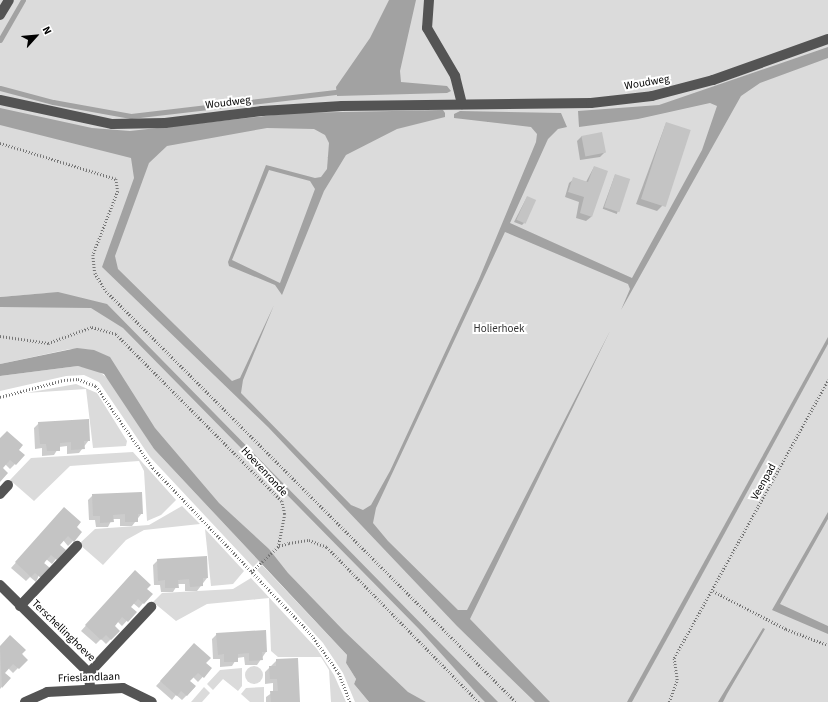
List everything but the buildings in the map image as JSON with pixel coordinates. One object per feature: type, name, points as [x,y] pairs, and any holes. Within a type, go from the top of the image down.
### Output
[{"type":"street","points":[[0,15],[9,0]]},
{"type":"street","points":[[429,0],[427,28],[455,76],[462,104]]},
{"type":"street","name":"Woudweg","points":[[0,100],[112,124],[165,123],[262,111],[342,106],[590,103],[652,96],[713,80],[828,39]]},
{"type":"street","points":[[0,494],[8,485]]},
{"type":"street","name":"Terschellinghoeve","points":[[20,606],[77,546]]},
{"type":"street","name":"Terschellinghoeve","points":[[0,585],[89,673],[90,689]]},
{"type":"street","name":"Terschellinghoeve","points":[[89,673],[151,607]]},
{"type":"street","name":"Frieslandlaan","points":[[25,702],[47,692],[123,688],[152,702]]},
{"type":"path","points":[[0,143],[116,179],[118,191],[93,255],[95,273],[106,291],[516,702]]},
{"type":"path","name":"Hoevenronde","points":[[0,336],[48,343],[92,328],[116,334],[282,501],[285,514],[278,547]]},
{"type":"path","points":[[0,396],[64,380],[78,379],[96,386],[153,468],[326,652],[350,702]]},
{"type":"path","name":"Veenpad","points":[[669,702],[677,680],[674,658],[713,591],[828,380]]},
{"type":"path","points":[[251,572],[278,547],[309,540],[327,547],[479,702]]},
{"type":"path","points":[[713,591],[786,629],[828,645]]},
{"type":"green space","name":"Holierhoek","points":[[0,0],[828,0],[828,702],[376,702],[355,656],[157,441],[93,350],[70,349],[0,364],[0,307],[59,307],[48,293],[0,297]]},
{"type":"green space","points":[[78,366],[97,370],[110,380],[154,449],[259,561],[253,567],[150,457],[99,382],[84,375],[66,376],[0,391],[0,376]]},
{"type":"green space","points":[[76,384],[97,393],[127,441],[126,446],[93,448],[86,389],[26,393]]},
{"type":"green space","points":[[133,452],[176,500],[161,515],[147,521],[144,471],[139,461],[70,466],[34,501],[10,480],[31,458]]},
{"type":"green space","points":[[182,506],[200,524],[144,530],[126,540],[103,565],[79,544],[95,529],[149,525]]},
{"type":"green space","points":[[205,529],[244,571],[233,584],[211,586]]},
{"type":"green space","points":[[262,565],[347,655],[346,663],[356,679],[354,684],[369,702],[355,702],[343,673],[323,643],[257,570]]},
{"type":"green space","points":[[251,578],[317,649],[334,675],[346,702],[331,702],[329,670],[321,657],[278,657],[271,651],[269,598],[207,604],[176,621],[153,602],[162,593],[233,589]]},
{"type":"green space","points":[[254,666],[260,669],[263,675],[260,681],[254,684],[248,681],[245,675],[248,669]]},
{"type":"green space","points":[[242,668],[242,686],[238,691],[223,679],[213,690],[207,684],[220,670]]},
{"type":"green space","points":[[204,687],[210,693],[202,702],[191,702]]},
{"type":"green space","points":[[264,687],[264,702],[250,702],[241,694],[246,688]]},
{"type":"shaded area","points":[[389,0],[416,0],[400,71],[401,82],[447,86],[451,91],[447,93],[337,96],[336,87],[370,38]]},
{"type":"shaded area","points":[[828,47],[828,58],[760,83],[741,96],[621,310],[630,289],[628,284],[505,232],[376,508],[373,523],[388,541],[458,610],[467,610],[610,331],[470,619],[550,702],[535,702],[457,626],[268,427],[102,267],[134,178],[131,158],[0,125],[0,108],[92,128],[130,131],[292,113],[443,110],[445,117],[397,129],[346,155],[324,191],[282,295],[275,285],[229,266],[228,262],[266,165],[315,178],[321,177],[327,169],[329,143],[325,135],[314,129],[267,128],[167,146],[149,163],[115,256],[118,269],[232,381],[240,378],[274,305],[243,380],[241,393],[351,505],[363,510],[371,505],[390,471],[479,279],[536,142],[537,134],[531,127],[454,118],[454,114],[460,111],[561,113],[567,127],[558,129],[548,139],[510,223],[632,278],[702,150],[717,106],[710,103],[638,119],[579,127],[578,111],[659,105]],"holes":[[[269,170],[310,181],[315,189],[280,283],[232,260]]]},
{"type":"shaded area","points":[[58,292],[107,304],[498,702],[485,702],[419,629],[123,328],[91,308],[0,307],[0,297]]},
{"type":"shaded area","points":[[828,337],[828,344],[673,628],[632,702],[627,702]]},
{"type":"shaded area","points":[[77,348],[94,350],[110,357],[155,428],[219,503],[269,549],[288,573],[344,631],[408,692],[426,702],[369,702],[354,684],[356,679],[346,663],[347,655],[154,449],[104,374],[78,366],[0,376],[0,364]]},
{"type":"shaded area","points":[[828,512],[828,519],[780,604],[828,626],[828,634],[772,610]]},
{"type":"shaded area","points":[[763,628],[765,629],[723,702],[718,702]]},
{"type":"waterway","points":[[0,40],[23,0]]},
{"type":"waterway","points":[[0,88],[53,102],[131,116],[336,92]]}]
